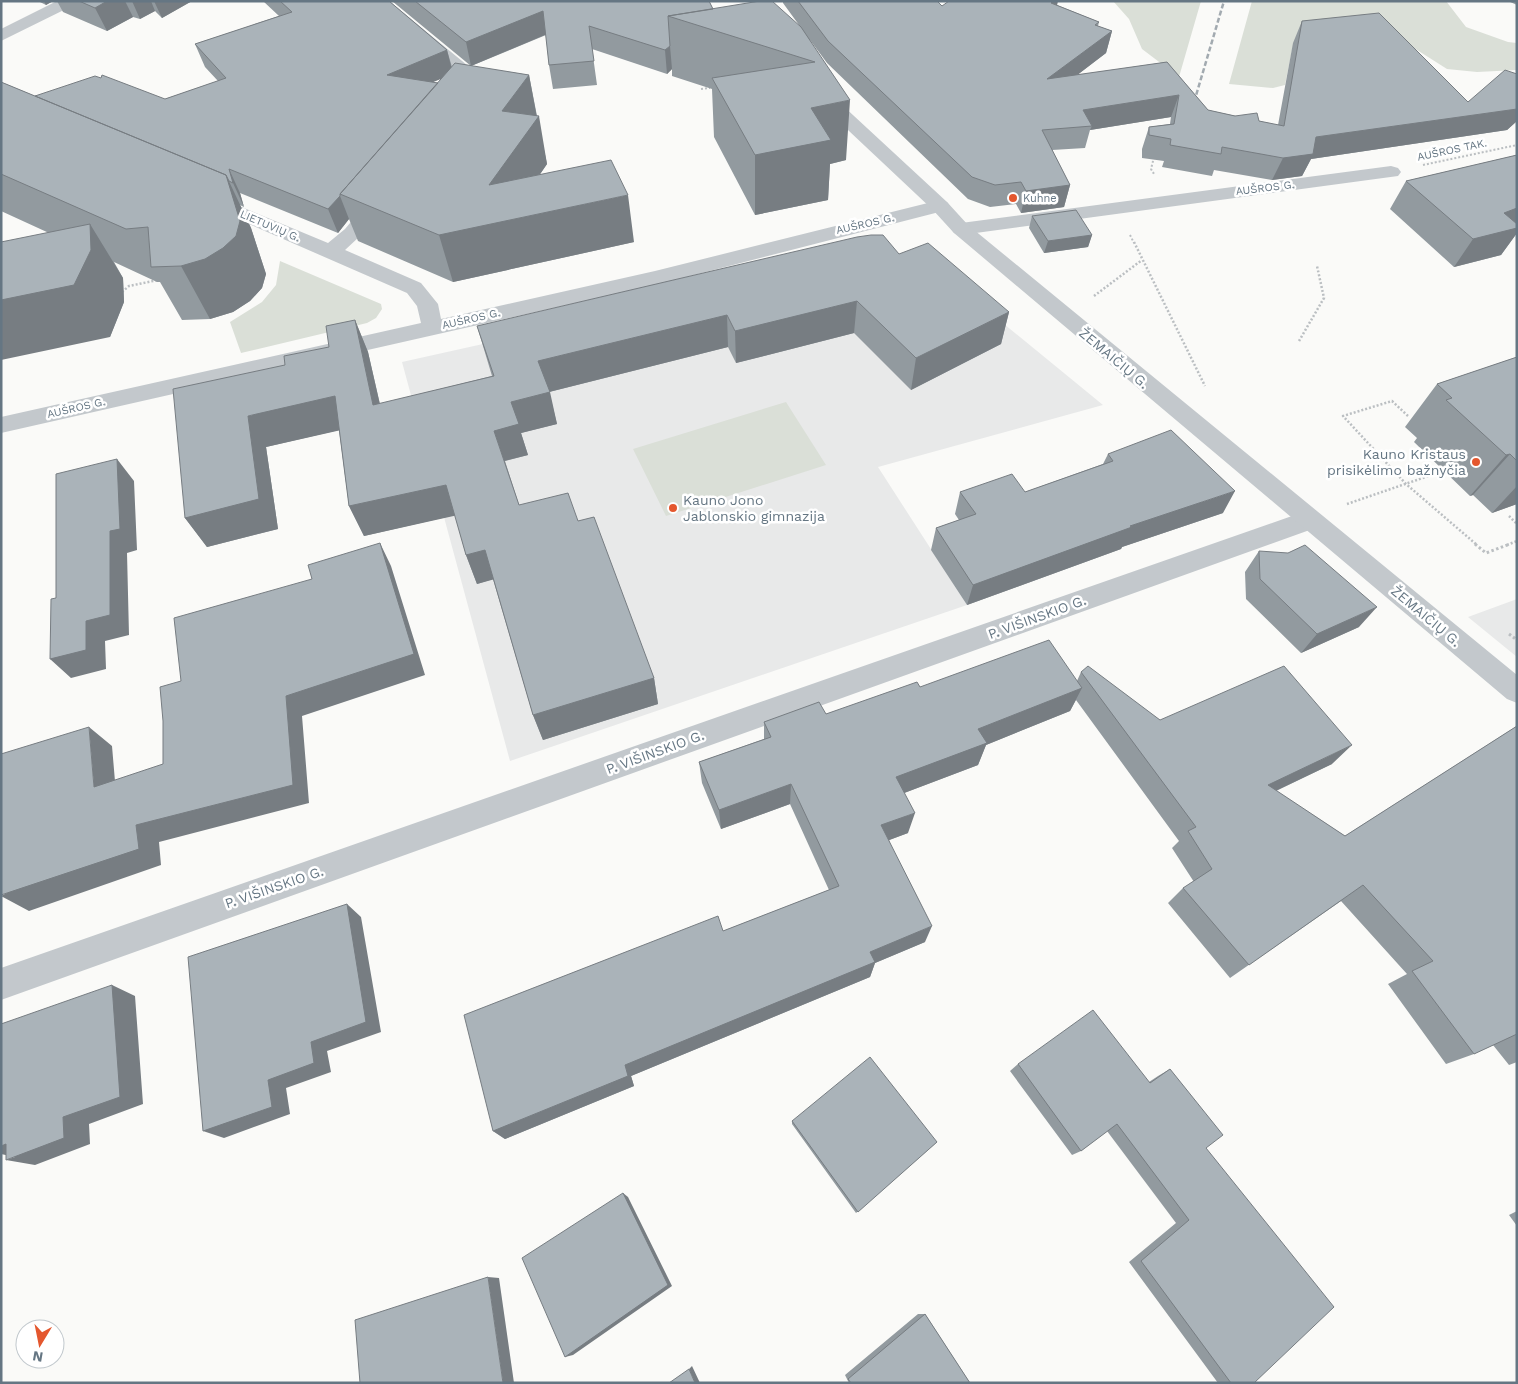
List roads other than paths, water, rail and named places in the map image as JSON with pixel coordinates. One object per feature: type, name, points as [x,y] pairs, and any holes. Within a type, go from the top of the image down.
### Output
[{"type":"street","points":[[1,36],[70,1]]},
{"type":"street","points":[[379,1],[467,74],[471,84],[470,92],[457,107]]},
{"type":"street","name":"ŽEMAIČIŲ G.","points":[[810,85],[940,206],[961,229],[1517,691]]},
{"type":"street","name":"AUŠROS G.","points":[[961,229],[1391,172]]},
{"type":"street","points":[[331,252],[352,233],[389,188]]},
{"type":"street","name":"LIETUVIŲ G.","points":[[197,195],[414,288],[427,304],[433,328]]},
{"type":"street","name":"AUŠROS G.","points":[[1,425],[655,278],[940,206]]},
{"type":"street","name":"P. VIŠINSKIO G.","points":[[1,984],[1309,520]]},
{"type":"railway","points":[[1192,109],[1224,1]]},
{"type":"place","name":"Kuhne","points":[[1013,198]]},
{"type":"place","name":"Kauno Kristaus prisikėlimo bažnyčia","points":[[1476,462]]},
{"type":"place","name":"Kauno Jono Jablonskio gimnazija","points":[[673,508]]}]
